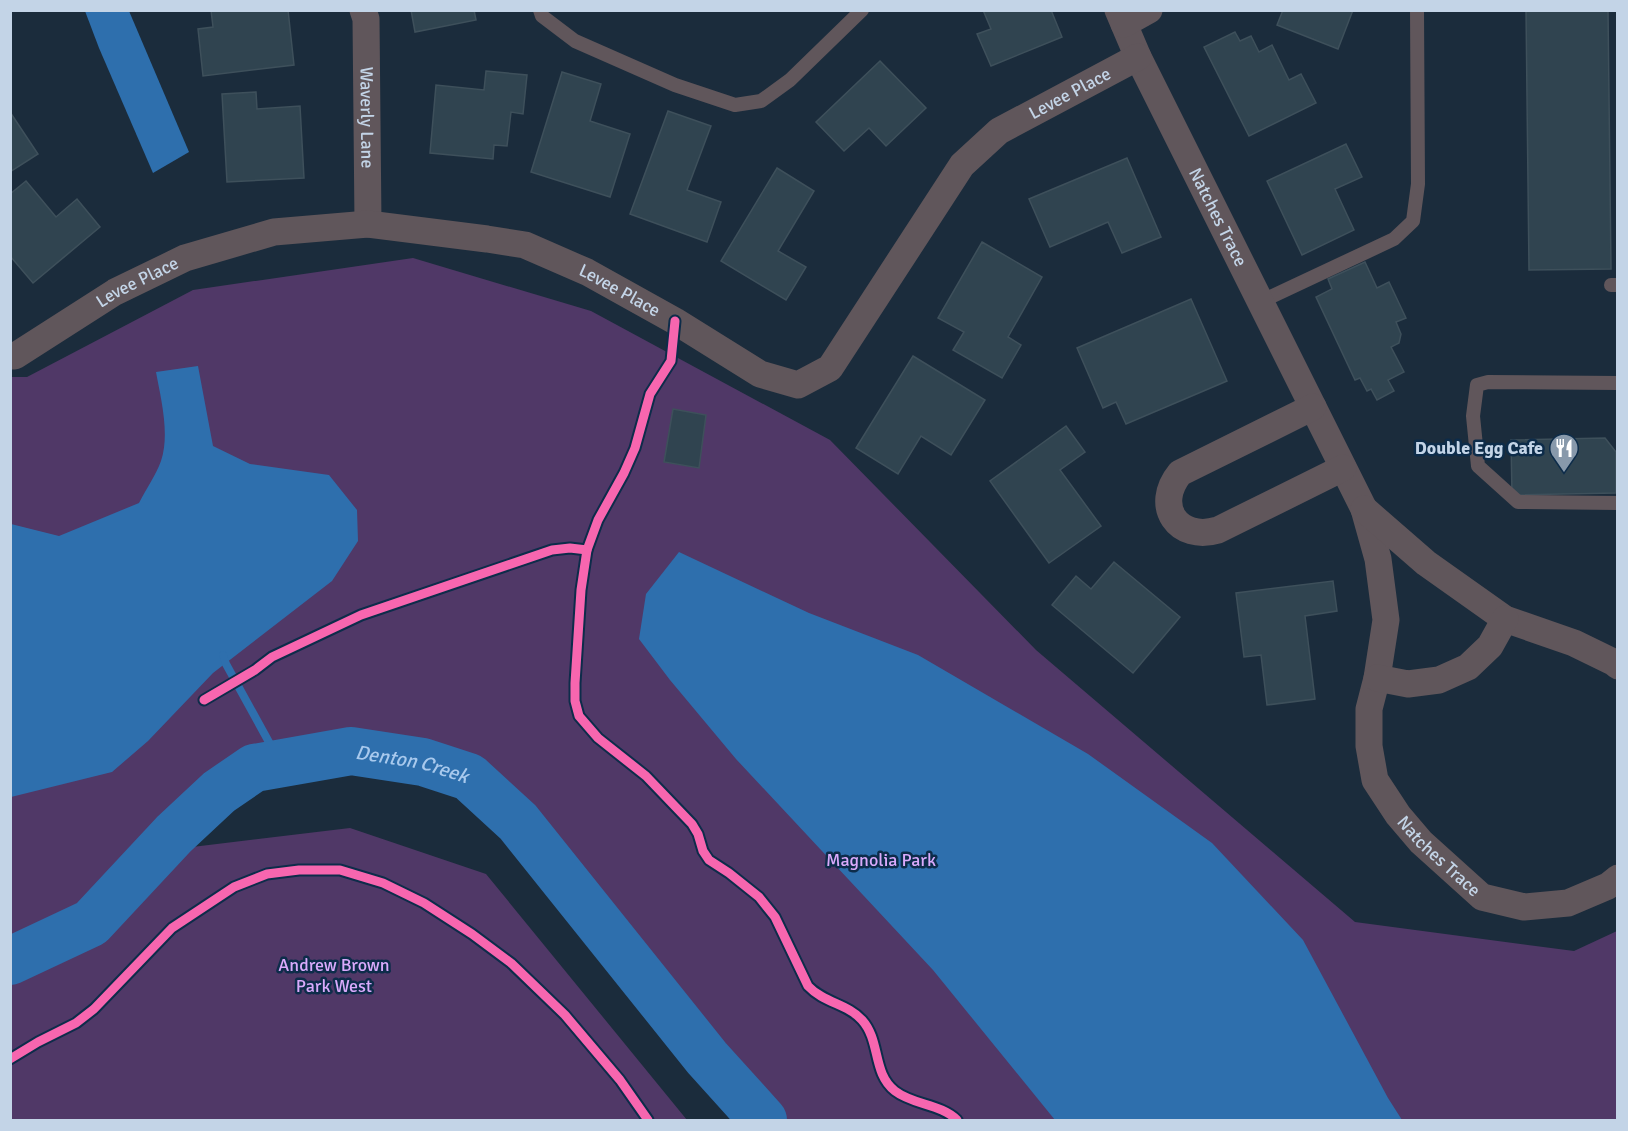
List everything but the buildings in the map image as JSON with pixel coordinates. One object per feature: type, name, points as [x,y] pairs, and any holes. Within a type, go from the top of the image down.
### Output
[{"type":"street","name":"Waverly Lane","points":[[363,10],[366,19],[368,224]]},
{"type":"street","name":"Natches Trace","points":[[1149,10],[1121,17],[1138,57],[1364,509],[1378,559],[1386,620],[1377,678],[1369,709],[1369,746],[1376,780],[1398,815],[1421,842],[1482,897],[1524,907],[1568,903],[1608,886],[1617,878]]},
{"type":"street","name":"Levee Place","points":[[10,356],[15,356],[115,292],[185,258],[274,232],[368,224],[487,238],[525,245],[587,272],[675,321],[760,374],[798,385],[830,368],[962,165],[999,131],[1138,57]]},
{"type":"street","points":[[1313,407],[1180,473],[1168,492],[1171,514],[1186,530],[1208,533],[1343,468]]},
{"type":"street","name":"Natches Trace","points":[[1364,509],[1426,563],[1505,619],[1574,643],[1617,666]]},
{"type":"street","points":[[1377,678],[1408,684],[1439,680],[1468,667],[1490,646],[1505,619]]},
{"type":"lane","points":[[540,10],[542,16],[575,41],[675,85],[735,105],[761,101],[790,80],[862,10]]},
{"type":"lane","points":[[1260,302],[1394,239],[1413,221],[1418,184],[1417,10]]},
{"type":"lane","points":[[1617,384],[1488,382],[1477,386],[1473,416],[1478,466],[1518,502],[1617,503]]},
{"type":"green space","name":"Magnolia Park","points":[[413,258],[591,311],[830,440],[1036,650],[1355,922],[1574,951],[1617,931],[1617,1120],[763,1120],[707,1058],[518,822],[469,777],[423,762],[351,751],[254,769],[219,792],[174,835],[132,882],[184,848],[350,828],[486,874],[687,1120],[11,1120],[11,377],[27,377],[193,290]]},
{"type":"water","points":[[85,11],[129,11],[189,152],[153,173],[99,48]]},
{"type":"water","points":[[198,366],[213,446],[250,464],[329,475],[357,510],[358,541],[332,581],[213,673],[148,741],[112,772],[11,797],[11,524],[59,536],[139,503],[159,466],[164,451],[164,416],[156,372]]},
{"type":"water","points":[[679,552],[809,613],[918,655],[1088,754],[1212,843],[1303,940],[1402,1120],[1055,1120],[933,970],[736,759],[639,639],[646,594]]},
{"type":"waterway","points":[[223,655],[281,764]]},
{"type":"waterway","name":"Denton Creek","points":[[10,961],[91,923],[174,834],[219,792],[254,768],[351,751],[423,762],[469,777],[518,822],[707,1058],[763,1120]]},
{"type":"cycle path","points":[[587,550],[598,520],[635,448],[650,394],[671,361],[675,321]]},
{"type":"cycle path","points":[[204,700],[255,670],[272,657],[361,615],[552,550],[570,548],[587,550],[581,590],[575,683],[575,701],[579,716],[598,738],[646,776],[692,824],[709,860],[759,897],[775,917],[808,986],[814,992],[856,1015],[868,1028],[879,1066],[888,1084],[902,1096],[943,1111],[957,1120]]},
{"type":"cycle path","points":[[10,1059],[76,1023],[94,1009],[172,928],[234,887],[267,874],[299,870],[340,870],[383,883],[424,903],[511,963],[565,1015],[620,1080],[648,1120]]},
{"type":"place","name":"Double Egg Cafe","points":[[1564,474]]},
{"type":"park label","name":"Andrew Brown Park West","points":[[334,975]]}]
